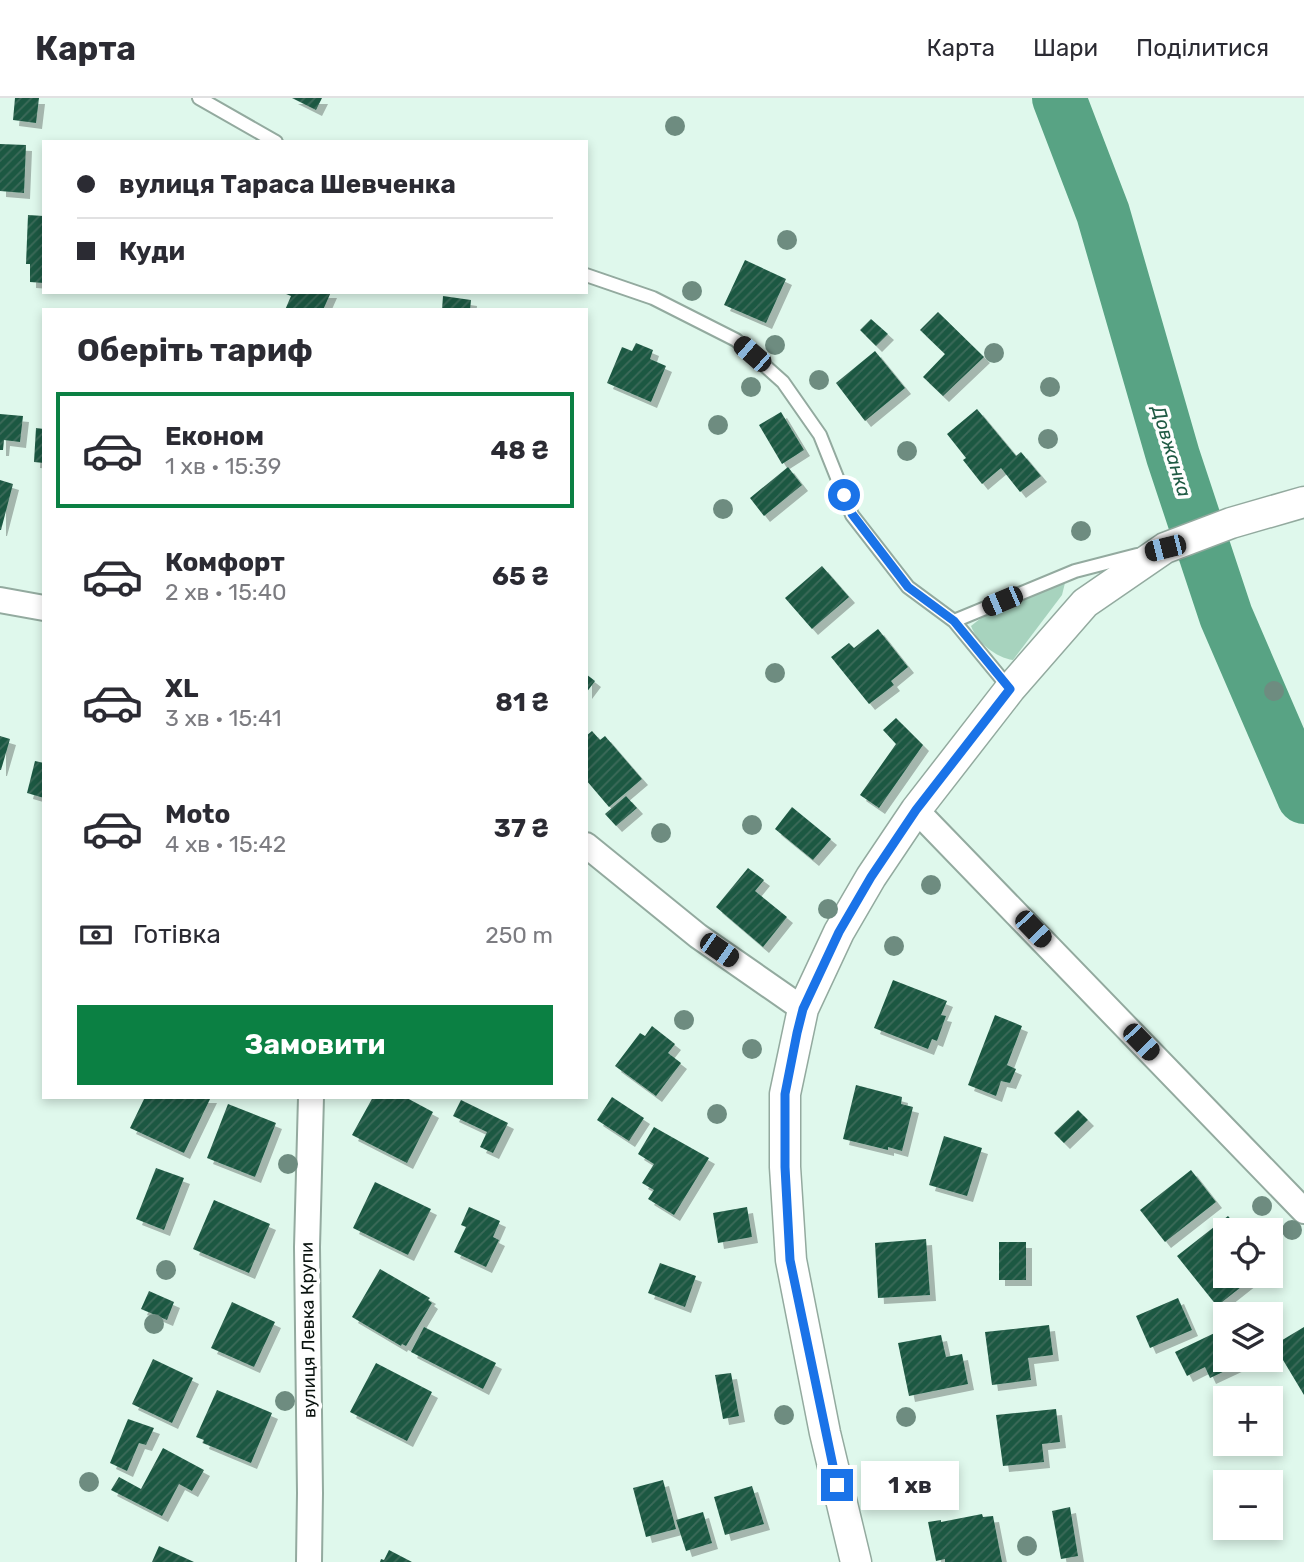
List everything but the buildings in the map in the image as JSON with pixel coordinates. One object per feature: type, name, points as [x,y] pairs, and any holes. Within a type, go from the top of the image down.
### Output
[{"type":"street","points":[[856,1562],[825,1433],[790,1260],[785,1167],[785,1094],[803,1009],[839,932],[871,877],[916,810],[1010,689],[1085,603],[1165,548],[1231,523],[1304,502]]},
{"type":"street","points":[[0,600],[42,608]]},
{"type":"street","points":[[916,810],[1304,1211]]},
{"type":"street","points":[[588,847],[698,936],[803,1009]]},
{"type":"street","name":"вулиця Левка Крупи","points":[[309,1562],[307,1247],[311,1099]]},
{"type":"lane","points":[[199,98],[272,140]]},
{"type":"lane","points":[[588,276],[653,299],[736,340],[783,382],[820,435],[852,514],[908,587],[954,621],[1010,689]]},
{"type":"lane","points":[[954,621],[1075,571],[1165,548]]},
{"type":"green space","points":[[1060,582],[1065,583],[1062,595],[1013,660],[994,653],[974,632],[971,626],[981,618]]},
{"type":"waterway","name":"Довжанка","points":[[1059,98],[1103,213],[1173,456],[1226,616],[1304,797]]},
{"type":"route","points":[[837,1485],[790,1260],[785,1167],[785,1094],[797,1033],[803,1009],[839,932],[871,877],[916,810],[1010,689],[954,621],[908,587],[852,514],[844,495]]}]
